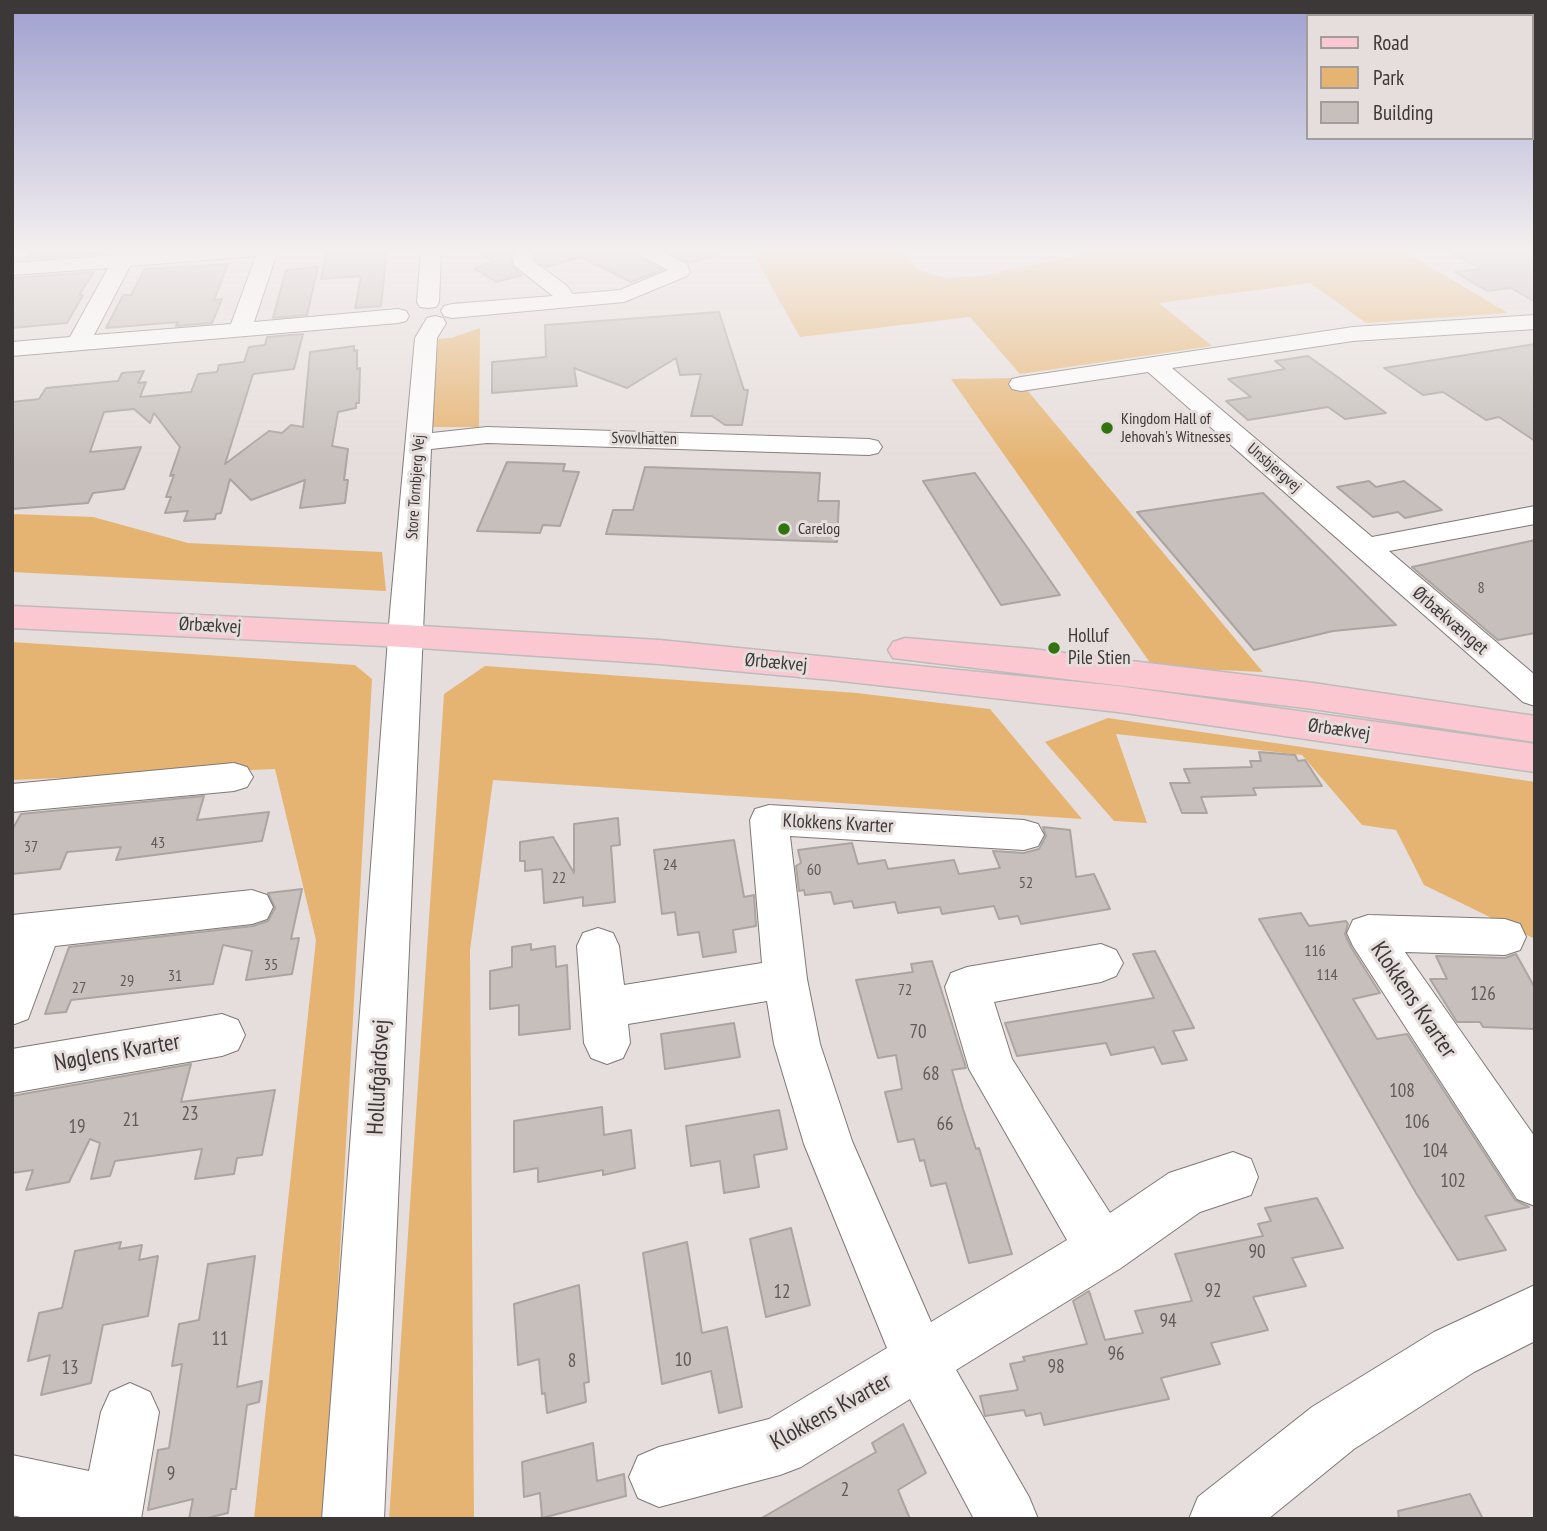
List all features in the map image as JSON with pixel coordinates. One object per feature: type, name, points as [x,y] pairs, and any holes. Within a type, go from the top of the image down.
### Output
[{"type":"main road","name":"Ørbækvej","points":[[12,591],[405,624],[845,669],[1118,699],[1535,758]]},
{"type":"main road","name":"Ørbækvej","points":[[12,617],[697,632],[1032,661],[1313,696],[1535,729]]},
{"type":"street","points":[[78,343],[90,321]]},
{"type":"street","points":[[240,330],[243,321]]},
{"type":"street","points":[[12,349],[240,330],[385,321]]},
{"type":"street","name":"Store Tornbjerg Vej","points":[[405,624],[426,321]]},
{"type":"street","points":[[1021,384],[1389,330],[1535,322]]},
{"type":"street","name":"Unsbjergvej","points":[[1153,364],[1366,547]]},
{"type":"street","name":"Svovlhatten","points":[[419,442],[487,435],[869,447]]},
{"type":"street","points":[[1366,547],[1535,515]]},
{"type":"street","name":"Ørbækvænget","points":[[1366,547],[1535,694]]},
{"type":"street","name":"Hollufgårdsvej","points":[[353,1519],[405,624]]},
{"type":"street","points":[[12,798],[182,770],[234,777]]},
{"type":"street","name":"Klokkens Kvarter","points":[[1007,1519],[920,1361],[829,1144],[797,1044],[785,979],[769,820],[1024,835]]},
{"type":"street","points":[[12,1005],[26,931],[252,907]]},
{"type":"street","name":"Klokkens Kvarter","points":[[1505,937],[1368,933],[1535,1181]]},
{"type":"street","points":[[598,946],[606,1026],[785,979]]},
{"type":"street","points":[[1101,963],[967,987],[992,1069],[1102,1249]]},
{"type":"street","name":"Nøglens Kvarter","points":[[12,1071],[222,1035]]},
{"type":"street","name":"Klokkens Kvarter","points":[[659,1477],[779,1446],[1102,1249],[1187,1191],[1233,1177]]},
{"type":"street","points":[[1220,1519],[1333,1428],[1454,1352],[1535,1312]]},
{"type":"street","points":[[12,1485],[110,1512],[130,1412]]},
{"type":"green space","points":[[791,321],[932,321],[800,337]]},
{"type":"green space","points":[[974,321],[1182,321],[1212,346],[1020,374]]},
{"type":"green space","points":[[480,328],[479,427],[432,427],[438,339],[451,338]]},
{"type":"green space","points":[[1017,378],[1263,672],[1153,667],[951,379]]},
{"type":"green space","points":[[12,514],[93,517],[188,543],[382,552],[386,591],[12,572]]},
{"type":"green space","points":[[12,642],[355,665],[372,679],[325,1519],[254,1519],[316,940],[275,769],[12,780]]},
{"type":"green space","points":[[485,666],[857,693],[990,709],[1082,819],[493,780],[470,950],[474,1519],[389,1519],[444,694]]},
{"type":"green space","points":[[1108,718],[1535,782],[1535,939],[1424,885],[1396,830],[1362,825],[1302,755],[1116,734],[1147,823],[1114,821],[1045,742]]},
{"type":"building","points":[[12,321],[68,321],[67,323],[12,328]]},
{"type":"building","points":[[109,321],[213,321],[176,326],[178,322],[106,328]]},
{"type":"building","points":[[593,321],[722,321],[744,390],[748,390],[742,425],[725,425],[712,416],[691,416],[701,374],[680,375],[676,358],[627,388],[574,368],[577,386],[492,393],[492,362],[546,357],[545,325]]},
{"type":"building","points":[[303,334],[294,369],[253,374],[225,464],[269,431],[282,433],[291,425],[303,427],[310,352],[354,346],[354,351],[357,350],[357,369],[360,368],[359,403],[356,403],[356,408],[338,412],[332,446],[348,449],[344,480],[348,480],[345,503],[300,508],[305,480],[251,500],[230,479],[221,513],[216,514],[215,519],[184,521],[188,511],[165,513],[171,497],[166,497],[174,475],[170,476],[180,447],[154,413],[150,423],[134,409],[104,412],[90,452],[141,447],[124,489],[93,493],[88,503],[12,509],[12,402],[39,399],[46,388],[118,381],[122,373],[144,371],[138,383],[146,382],[140,397],[191,392],[198,374],[217,372],[219,365],[244,362],[249,347],[265,345],[267,337]]},
{"type":"building","points":[[1535,344],[1535,441],[1499,417],[1486,420],[1443,392],[1423,395],[1384,368]]},
{"type":"building","points":[[1308,356],[1386,413],[1345,419],[1328,407],[1248,420],[1226,401],[1251,397],[1228,379],[1285,369],[1275,361]]},
{"type":"building","points":[[507,462],[565,464],[563,471],[579,472],[560,526],[543,525],[540,533],[477,531]]},
{"type":"building","points":[[645,467],[820,473],[818,501],[839,501],[837,542],[606,534],[613,510],[633,510]]},
{"type":"building","points":[[975,473],[1060,595],[1001,605],[923,481]]},
{"type":"building","points":[[1369,481],[1376,487],[1404,481],[1442,510],[1405,518],[1398,512],[1373,517],[1337,487]]},
{"type":"building","points":[[1263,493],[1396,625],[1333,631],[1254,650],[1137,512]]},
{"type":"building","points":[[1535,540],[1535,633],[1498,640],[1412,567]]},
{"type":"building","points":[[1259,752],[1295,755],[1298,761],[1305,760],[1322,786],[1253,788],[1256,795],[1201,797],[1207,813],[1182,813],[1170,783],[1190,783],[1184,769],[1252,767],[1250,761],[1261,761]]},
{"type":"building","points":[[204,796],[197,820],[269,812],[262,841],[116,860],[121,847],[67,852],[60,869],[12,874],[12,830],[21,814]]},
{"type":"building","points":[[618,818],[620,845],[611,846],[615,902],[583,906],[583,897],[544,903],[542,869],[525,871],[525,861],[520,861],[520,842],[553,837],[574,873],[574,824]]},
{"type":"building","points":[[1043,827],[1070,830],[1076,877],[1094,874],[1110,909],[1021,924],[1018,916],[999,919],[994,906],[942,914],[940,907],[898,913],[895,902],[854,908],[852,901],[834,904],[831,892],[805,895],[804,890],[799,891],[796,866],[801,863],[798,850],[852,843],[858,864],[885,860],[888,869],[954,860],[959,874],[1000,868],[993,851],[1024,853],[1039,849],[1046,836]]},
{"type":"building","points":[[734,840],[744,897],[754,895],[756,926],[733,930],[736,952],[703,957],[699,932],[678,935],[675,912],[662,914],[654,850]]},
{"type":"building","points":[[302,889],[291,939],[299,938],[292,974],[246,980],[252,951],[223,945],[213,984],[71,1000],[66,1012],[45,1014],[69,947],[253,926],[268,921],[275,908],[268,893]]},
{"type":"building","points":[[1301,913],[1309,926],[1346,921],[1348,924],[1345,934],[1351,947],[1380,993],[1353,999],[1377,1039],[1407,1034],[1515,1200],[1529,1207],[1485,1216],[1506,1250],[1458,1260],[1416,1193],[1259,919]]},
{"type":"building","points":[[531,944],[531,950],[555,946],[556,967],[567,965],[570,1029],[519,1035],[519,1005],[490,1009],[490,971],[512,967],[512,947]]},
{"type":"building","points":[[1155,951],[1194,1028],[1173,1031],[1187,1060],[1162,1064],[1154,1047],[1111,1055],[1106,1043],[1017,1056],[1005,1023],[1154,998],[1133,954]]},
{"type":"building","points":[[1516,954],[1535,988],[1535,1029],[1483,1027],[1480,1022],[1457,1022],[1430,979],[1447,979],[1436,956],[1505,958]]},
{"type":"building","points":[[932,961],[966,1068],[952,1070],[1012,1254],[969,1263],[946,1183],[931,1186],[924,1160],[920,1161],[914,1139],[898,1142],[885,1092],[902,1089],[896,1055],[878,1058],[856,980],[913,972],[911,964]]},
{"type":"building","points":[[734,1023],[740,1057],[665,1069],[661,1034]]},
{"type":"building","points":[[191,1064],[181,1102],[275,1090],[262,1155],[237,1158],[234,1174],[195,1179],[202,1149],[115,1161],[110,1176],[91,1179],[100,1143],[90,1139],[69,1182],[26,1190],[33,1170],[12,1173],[12,1096]]},
{"type":"building","points":[[602,1107],[604,1135],[631,1130],[635,1168],[603,1175],[603,1170],[538,1182],[538,1168],[514,1172],[514,1121]]},
{"type":"building","points":[[779,1110],[787,1149],[754,1155],[759,1187],[724,1193],[720,1161],[691,1166],[686,1126]]},
{"type":"building","points":[[1317,1198],[1343,1248],[1292,1258],[1306,1286],[1253,1297],[1268,1330],[1211,1343],[1220,1364],[1161,1378],[1169,1399],[1044,1425],[1041,1413],[1026,1416],[1024,1410],[985,1416],[980,1396],[1018,1390],[1010,1364],[1025,1361],[1023,1357],[1087,1344],[1073,1301],[1089,1291],[1105,1340],[1143,1333],[1135,1311],[1192,1301],[1175,1254],[1263,1236],[1258,1224],[1271,1221],[1265,1208]]},
{"type":"building","points":[[791,1228],[810,1305],[766,1317],[750,1239]]},
{"type":"building","points":[[121,1242],[119,1249],[142,1245],[139,1260],[158,1256],[148,1316],[103,1325],[91,1383],[41,1395],[50,1355],[28,1361],[39,1313],[62,1308],[75,1251]]},
{"type":"building","points":[[687,1242],[702,1333],[727,1327],[742,1407],[719,1413],[711,1371],[662,1384],[643,1253]]},
{"type":"building","points":[[255,1256],[237,1387],[262,1381],[259,1402],[247,1405],[236,1489],[231,1489],[228,1513],[203,1519],[189,1519],[193,1499],[148,1510],[158,1450],[169,1448],[182,1364],[172,1366],[179,1324],[199,1320],[208,1264]]},
{"type":"building","points":[[579,1285],[589,1382],[584,1383],[586,1402],[547,1413],[545,1393],[542,1394],[539,1359],[518,1365],[514,1304]]},
{"type":"building","points":[[903,1424],[926,1473],[898,1490],[910,1519],[760,1519],[876,1452],[872,1443]]},
{"type":"building","points":[[593,1443],[597,1481],[624,1474],[626,1496],[542,1518],[540,1493],[524,1497],[522,1462]]},
{"type":"building","points":[[1470,1494],[1483,1519],[1399,1519],[1398,1511]]},
{"type":"place","name":"Kingdom Hall of Jehovah's Witnesses","points":[[1107,428]]},
{"type":"place","name":"Carelog","points":[[784,529]]},
{"type":"place","name":"Holluf Pile Stien","points":[[1054,648]]}]
